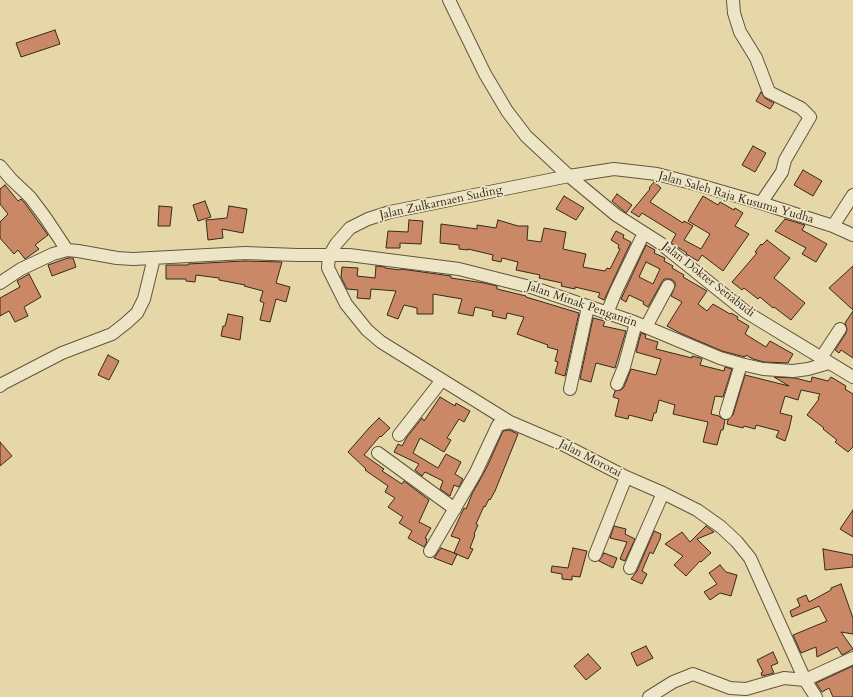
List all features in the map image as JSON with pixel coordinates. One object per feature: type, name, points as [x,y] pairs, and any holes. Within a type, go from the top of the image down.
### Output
[{"type":"street","name":"Jalan Dokter Setiabudi","points":[[449,0],[485,74],[507,111],[526,136],[568,176],[616,215],[660,243],[746,312],[853,377]]},
{"type":"street","points":[[733,0],[734,13],[740,32],[756,58],[769,92],[801,108],[810,117],[785,160],[782,172],[761,203]]},
{"type":"street","points":[[0,166],[11,180],[30,197],[50,223],[67,250],[53,254],[20,269],[0,283]]},
{"type":"street","name":"Jalan Saleh Raja Kusuma Yudha","points":[[568,176],[614,169],[657,174],[761,203],[833,226],[853,235]]},
{"type":"street","name":"Jalan Zulkarnaen Suding","points":[[329,256],[336,244],[350,228],[368,219],[390,212],[568,176]]},
{"type":"street","points":[[833,226],[853,195]]},
{"type":"street","points":[[607,313],[640,239]]},
{"type":"street","name":"Jalan Minak Pengantin","points":[[67,250],[118,258],[154,258],[199,254],[246,253],[329,256],[349,255],[459,269],[534,288],[641,325],[720,358],[741,364],[763,369],[794,371],[808,369],[825,360]]},
{"type":"street","name":"Jalan Morotai","points":[[329,256],[328,268],[346,304],[355,317],[381,342],[510,422],[564,445],[626,477],[663,493],[697,510],[721,527],[737,542],[750,558],[805,680],[816,697]]},
{"type":"street","points":[[0,386],[62,354],[112,334],[126,323],[137,313],[144,299],[154,258]]},
{"type":"street","points":[[617,384],[641,325],[668,286]]},
{"type":"street","points":[[570,389],[588,307]]},
{"type":"street","points":[[825,360],[840,329]]},
{"type":"street","points":[[726,413],[741,364]]},
{"type":"street","points":[[399,435],[442,380]]},
{"type":"street","points":[[430,551],[476,472],[498,425],[510,422]]},
{"type":"street","points":[[378,453],[455,509]]},
{"type":"street","points":[[595,555],[626,477]]},
{"type":"street","points":[[630,568],[663,493]]},
{"type":"street","points":[[649,697],[673,682],[693,674],[730,688],[746,689],[784,678],[805,680],[853,658]]},
{"type":"building","points":[[55,30],[60,44],[21,57],[16,43]]},
{"type":"building","points":[[761,92],[765,98],[774,103],[770,109],[756,101]]},
{"type":"building","points":[[753,146],[766,153],[755,172],[742,165]]},
{"type":"building","points":[[803,170],[822,181],[813,196],[794,185]]},
{"type":"building","points":[[654,182],[661,188],[650,202],[683,223],[684,221],[693,226],[684,240],[701,249],[710,234],[688,221],[703,196],[718,205],[720,202],[743,213],[735,226],[749,234],[723,271],[702,255],[698,261],[671,243],[676,234],[642,213],[639,217],[631,212]]},
{"type":"building","points":[[5,185],[18,201],[21,199],[24,202],[48,235],[35,245],[39,249],[25,259],[18,250],[14,254],[0,238],[0,222],[8,214],[0,204],[0,189]]},
{"type":"building","points":[[617,194],[632,205],[626,213],[612,201]]},
{"type":"building","points":[[564,196],[584,208],[576,220],[556,209]]},
{"type":"building","points":[[205,201],[211,217],[198,221],[193,205]]},
{"type":"building","points":[[159,206],[172,207],[170,226],[158,226]]},
{"type":"building","points":[[229,206],[247,209],[243,233],[222,229],[223,238],[208,240],[206,220],[227,218]]},
{"type":"building","points":[[785,219],[805,225],[802,230],[827,244],[816,262],[802,254],[806,248],[775,231]]},
{"type":"building","points":[[409,220],[423,221],[421,244],[400,243],[400,248],[386,248],[388,231],[408,232]]},
{"type":"building","points":[[498,220],[518,226],[528,226],[527,240],[541,242],[544,228],[566,232],[563,249],[586,254],[583,267],[605,271],[607,268],[610,269],[620,249],[618,248],[619,245],[611,240],[616,231],[624,235],[623,238],[631,242],[604,300],[598,297],[600,293],[575,287],[575,289],[561,286],[562,283],[539,278],[540,275],[516,270],[518,262],[502,258],[501,262],[492,260],[493,255],[468,249],[459,249],[459,245],[440,243],[441,224],[477,229],[477,225],[496,228]]},
{"type":"building","points":[[767,240],[790,258],[774,278],[805,303],[791,320],[760,297],[758,299],[744,288],[742,290],[732,282],[757,253],[755,252],[761,244],[762,245]]},
{"type":"building","points":[[646,245],[655,250],[654,253],[665,258],[664,261],[684,275],[683,277],[707,291],[698,304],[707,311],[713,304],[730,314],[731,313],[738,317],[737,319],[749,326],[745,334],[766,347],[770,341],[793,354],[788,363],[764,362],[746,355],[745,357],[722,351],[667,326],[682,302],[671,296],[675,282],[671,279],[664,279],[648,307],[643,304],[644,302],[629,295],[626,302],[621,299]],"holes":[[[646,262],[660,269],[653,284],[639,277]]]},
{"type":"building","points":[[68,258],[73,258],[76,267],[52,276],[48,265]]},
{"type":"building","points":[[245,261],[282,262],[276,283],[290,287],[286,302],[276,299],[270,322],[260,320],[264,303],[260,301],[263,291],[244,286],[245,285],[219,280],[219,278],[196,275],[195,282],[186,281],[186,279],[166,279],[166,265]]},
{"type":"building","points":[[376,266],[451,276],[451,278],[497,286],[497,289],[526,296],[579,313],[565,376],[555,373],[558,362],[555,361],[558,350],[547,347],[548,345],[517,334],[524,317],[507,313],[506,319],[492,316],[493,311],[475,307],[473,316],[458,313],[462,299],[433,294],[433,314],[417,314],[417,308],[404,305],[398,319],[387,315],[396,291],[371,289],[370,299],[357,298],[358,290],[347,289],[341,277],[342,267],[358,268],[357,276],[375,278]]},
{"type":"building","points":[[853,266],[853,310],[829,288]]},
{"type":"building","points":[[29,274],[41,297],[24,307],[28,316],[15,322],[9,311],[0,316],[0,298],[20,287],[17,281]]},
{"type":"building","points":[[853,311],[853,358],[841,350],[839,353],[835,350],[846,333],[847,329],[845,323]]},
{"type":"building","points":[[228,314],[243,317],[240,340],[221,336]]},
{"type":"building","points":[[593,318],[605,321],[603,326],[626,331],[615,368],[596,363],[591,382],[580,379]]},
{"type":"building","points":[[641,333],[646,335],[645,338],[658,342],[656,349],[692,358],[692,356],[700,358],[702,359],[700,365],[724,371],[725,367],[732,369],[723,397],[715,396],[711,414],[719,416],[725,420],[717,445],[703,442],[708,422],[673,414],[675,405],[659,400],[656,413],[654,413],[652,421],[629,415],[628,419],[615,416],[619,399],[613,397],[615,391],[621,390],[624,387],[631,369],[656,375],[661,359],[636,352]]},
{"type":"building","points":[[108,355],[119,361],[109,380],[98,375]]},
{"type":"building","points":[[745,375],[789,386],[774,377],[795,378],[811,382],[812,377],[828,381],[831,377],[846,386],[845,389],[853,394],[853,447],[848,452],[835,442],[837,440],[823,429],[824,428],[807,415],[819,399],[820,394],[801,390],[798,400],[785,396],[780,413],[792,416],[785,441],[776,437],[779,431],[756,425],[755,429],[727,424],[728,420],[733,415]]},
{"type":"building","points":[[440,397],[455,406],[456,403],[470,411],[464,422],[459,419],[447,438],[451,440],[444,452],[420,438],[413,453],[438,468],[446,454],[461,462],[455,474],[463,479],[459,487],[454,485],[450,496],[440,489],[443,481],[425,472],[422,476],[415,470],[419,464],[394,452],[398,444],[402,446],[422,418],[424,421]]},
{"type":"building","points":[[379,418],[390,428],[381,437],[380,436],[364,455],[384,469],[382,471],[402,484],[404,481],[429,500],[419,522],[431,528],[425,538],[427,539],[427,542],[424,547],[408,538],[412,531],[399,523],[403,517],[388,507],[395,498],[385,492],[388,486],[365,470],[366,469],[348,452]]},
{"type":"building","points":[[509,430],[518,434],[495,491],[485,507],[484,506],[476,524],[478,525],[470,548],[473,549],[468,559],[454,553],[460,539],[451,536],[464,508],[466,509],[472,494],[487,467],[503,431]]},
{"type":"building","points":[[0,442],[12,456],[0,466]]},
{"type":"building","points":[[853,510],[853,537],[840,529]]},
{"type":"building","points":[[614,526],[626,529],[625,534],[635,539],[625,561],[620,559],[627,542],[610,538]]},
{"type":"building","points":[[706,526],[714,532],[697,539],[711,553],[701,562],[700,561],[686,576],[674,565],[683,556],[665,544],[682,532],[690,542]]},
{"type":"building","points":[[654,531],[661,534],[660,539],[653,554],[650,552],[642,571],[647,574],[642,584],[631,579],[637,571]]},
{"type":"building","points":[[441,548],[457,554],[452,565],[434,558]]},
{"type":"building","points":[[573,548],[587,551],[580,577],[572,576],[572,580],[562,579],[562,574],[551,572],[552,566],[568,568]]},
{"type":"building","points":[[823,549],[853,555],[853,567],[825,570]]},
{"type":"building","points":[[604,553],[617,558],[613,568],[599,561]]},
{"type":"building","points":[[720,565],[726,572],[737,575],[731,596],[720,593],[710,600],[704,592],[717,584],[709,573]]},
{"type":"building","points":[[841,584],[853,618],[853,634],[841,632],[853,649],[842,655],[837,647],[817,657],[816,647],[801,653],[793,635],[827,621],[819,606],[792,617],[790,611],[800,606],[797,599],[806,595],[809,602],[831,590],[831,588]]},
{"type":"building","points":[[646,646],[653,658],[637,666],[631,653]]},
{"type":"building","points":[[773,652],[778,663],[771,666],[774,673],[762,676],[761,673],[763,672],[757,660]]},
{"type":"building","points":[[588,654],[601,668],[586,680],[574,666]]},
{"type":"building","points":[[853,666],[853,697],[833,697],[829,688],[822,692],[816,683]]}]
